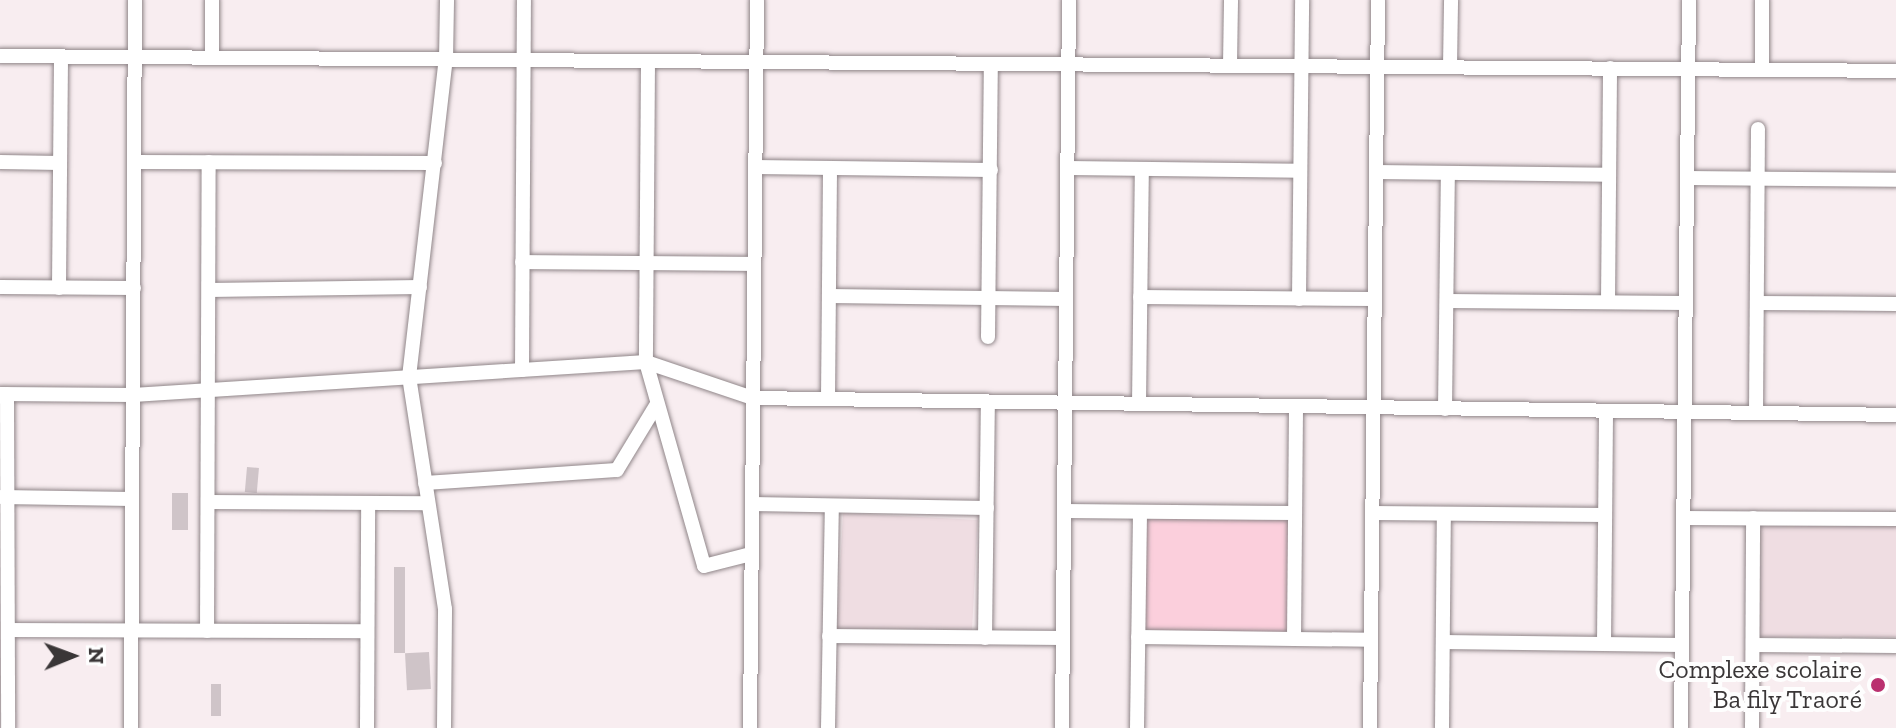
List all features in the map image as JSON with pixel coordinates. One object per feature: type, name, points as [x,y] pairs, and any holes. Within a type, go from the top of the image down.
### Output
[{"type":"street","points":[[131,728],[135,0]]},
{"type":"street","points":[[212,0],[212,58]]},
{"type":"street","points":[[444,728],[445,609],[409,377],[446,59],[447,0]]},
{"type":"street","points":[[522,370],[524,0]]},
{"type":"street","points":[[750,728],[757,0]]},
{"type":"street","points":[[1062,728],[1069,0]]},
{"type":"street","points":[[1230,65],[1231,0]]},
{"type":"street","points":[[1299,299],[1302,0]]},
{"type":"street","points":[[1370,728],[1378,0]]},
{"type":"street","points":[[1450,67],[1451,0]]},
{"type":"street","points":[[1681,728],[1689,0]]},
{"type":"street","points":[[1762,0],[1762,70]]},
{"type":"street","points":[[0,56],[1896,71]]},
{"type":"street","points":[[59,288],[61,56]]},
{"type":"street","points":[[648,61],[646,362],[704,566],[751,554]]},
{"type":"street","points":[[988,337],[991,64]]},
{"type":"street","points":[[1608,302],[1610,68]]},
{"type":"street","points":[[1756,413],[1758,129]]},
{"type":"street","points":[[0,162],[60,163]]},
{"type":"street","points":[[134,162],[435,163]]},
{"type":"street","points":[[207,631],[209,162]]},
{"type":"street","points":[[755,167],[991,170]]},
{"type":"street","points":[[828,399],[830,168]]},
{"type":"street","points":[[1068,168],[1300,171]]},
{"type":"street","points":[[1139,404],[1142,169]]},
{"type":"street","points":[[1376,172],[1609,175]]},
{"type":"street","points":[[1445,409],[1448,173]]},
{"type":"street","points":[[1687,178],[1896,180]]},
{"type":"street","points":[[522,262],[754,264]]},
{"type":"street","points":[[0,287],[134,288]]},
{"type":"street","points":[[209,290],[420,287]]},
{"type":"street","points":[[829,296],[1066,299]]},
{"type":"street","points":[[1140,297],[1375,299]]},
{"type":"street","points":[[1447,301],[1686,303]]},
{"type":"street","points":[[1757,303],[1896,304]]},
{"type":"street","points":[[8,728],[4,394],[133,395],[646,362],[753,398],[1896,415]]},
{"type":"street","points":[[985,638],[988,402]]},
{"type":"street","points":[[425,483],[617,470],[657,404]]},
{"type":"street","points":[[1294,639],[1296,406]]},
{"type":"street","points":[[1604,644],[1606,411]]},
{"type":"street","points":[[4,498],[132,499]]},
{"type":"street","points":[[208,502],[428,503]]},
{"type":"street","points":[[367,728],[368,503]]},
{"type":"street","points":[[752,504],[987,508]]},
{"type":"street","points":[[828,728],[832,506]]},
{"type":"street","points":[[1064,511],[1295,513]]},
{"type":"street","points":[[1137,728],[1140,512]]},
{"type":"street","points":[[1372,513],[1605,515]]},
{"type":"street","points":[[1442,728],[1444,514]]},
{"type":"street","points":[[1683,518],[1896,519]]},
{"type":"street","points":[[1752,728],[1753,518]]},
{"type":"street","points":[[8,630],[367,631]]},
{"type":"street","points":[[829,636],[1063,638]]},
{"type":"street","points":[[1138,637],[1371,640]]},
{"type":"street","points":[[1443,642],[1682,645]]},
{"type":"street","points":[[1753,645],[1896,646]]},
{"type":"shaded area","points":[[843,513],[978,520],[972,637],[837,630]]},
{"type":"shaded area","points":[[1141,516],[1293,516],[1293,632],[1141,632]]},
{"type":"shaded area","points":[[1759,526],[1896,526],[1896,637],[1759,637]]},
{"type":"building","points":[[247,467],[259,468],[257,493],[245,492]]},
{"type":"building","points":[[172,493],[188,493],[188,530],[172,530]]},
{"type":"building","points":[[394,567],[405,567],[405,653],[394,653]]},
{"type":"building","points":[[429,652],[431,689],[407,690],[405,653]]},
{"type":"building","points":[[211,684],[221,684],[221,716],[211,716]]},
{"type":"place","name":"Complexe scolaire Ba fily Traoré","points":[[1878,685]]}]
